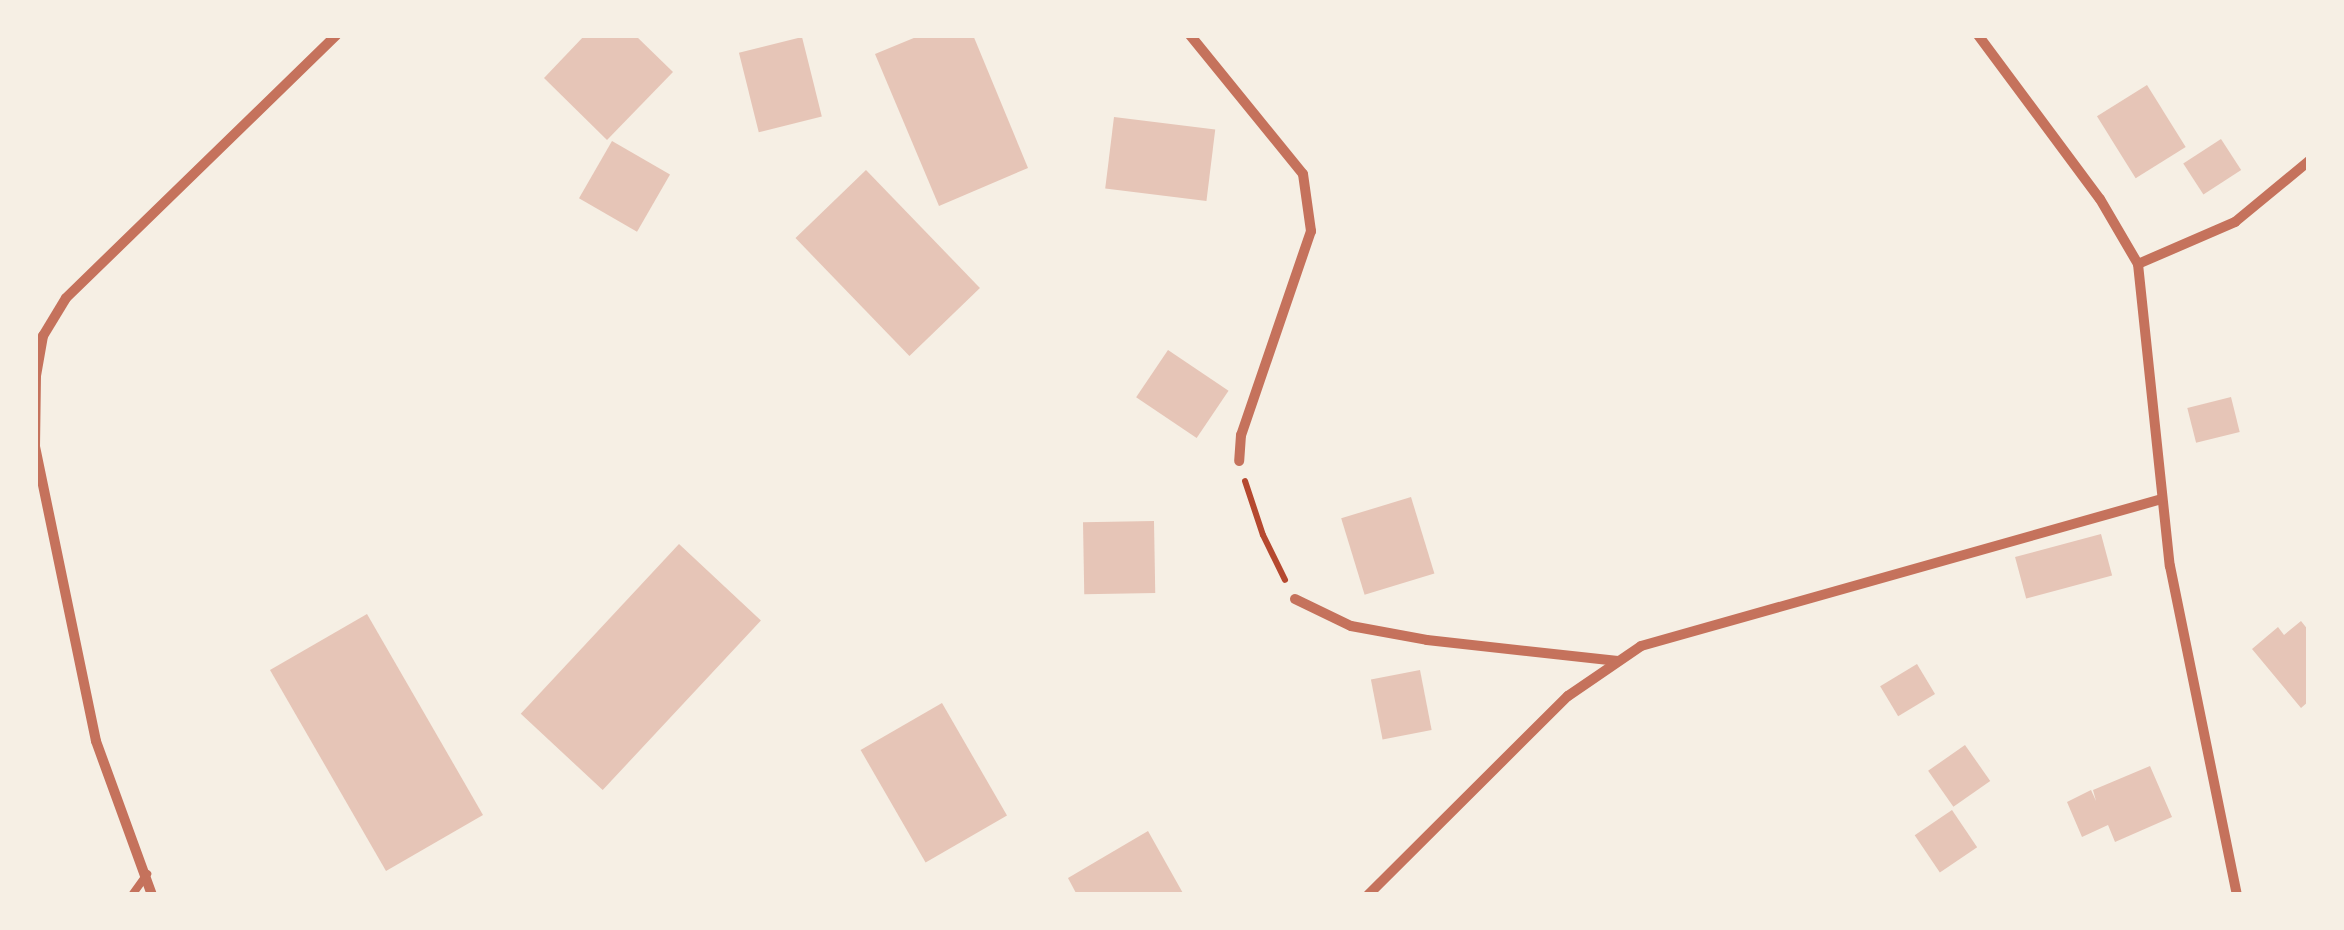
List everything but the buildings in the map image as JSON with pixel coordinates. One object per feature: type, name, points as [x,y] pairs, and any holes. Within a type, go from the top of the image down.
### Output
[{"type":"street","points":[[152,895],[96,741],[35,448],[39,334],[66,298],[336,35]]},
{"type":"street","points":[[1190,35],[1303,174],[1311,231],[1241,435],[1239,460]]},
{"type":"street","points":[[1978,35],[2100,198],[2138,264],[2170,566],[2237,895]]},
{"type":"street","points":[[2138,264],[2235,222],[2309,160]]},
{"type":"street","points":[[1368,895],[1568,696],[1641,646],[2162,499]]},
{"type":"street","points":[[1295,599],[1351,626],[1427,640],[1619,662]]},
{"type":"lane","points":[[132,895],[147,874]]},
{"type":"path","points":[[1239,460],[1262,535],[1295,599]]}]
